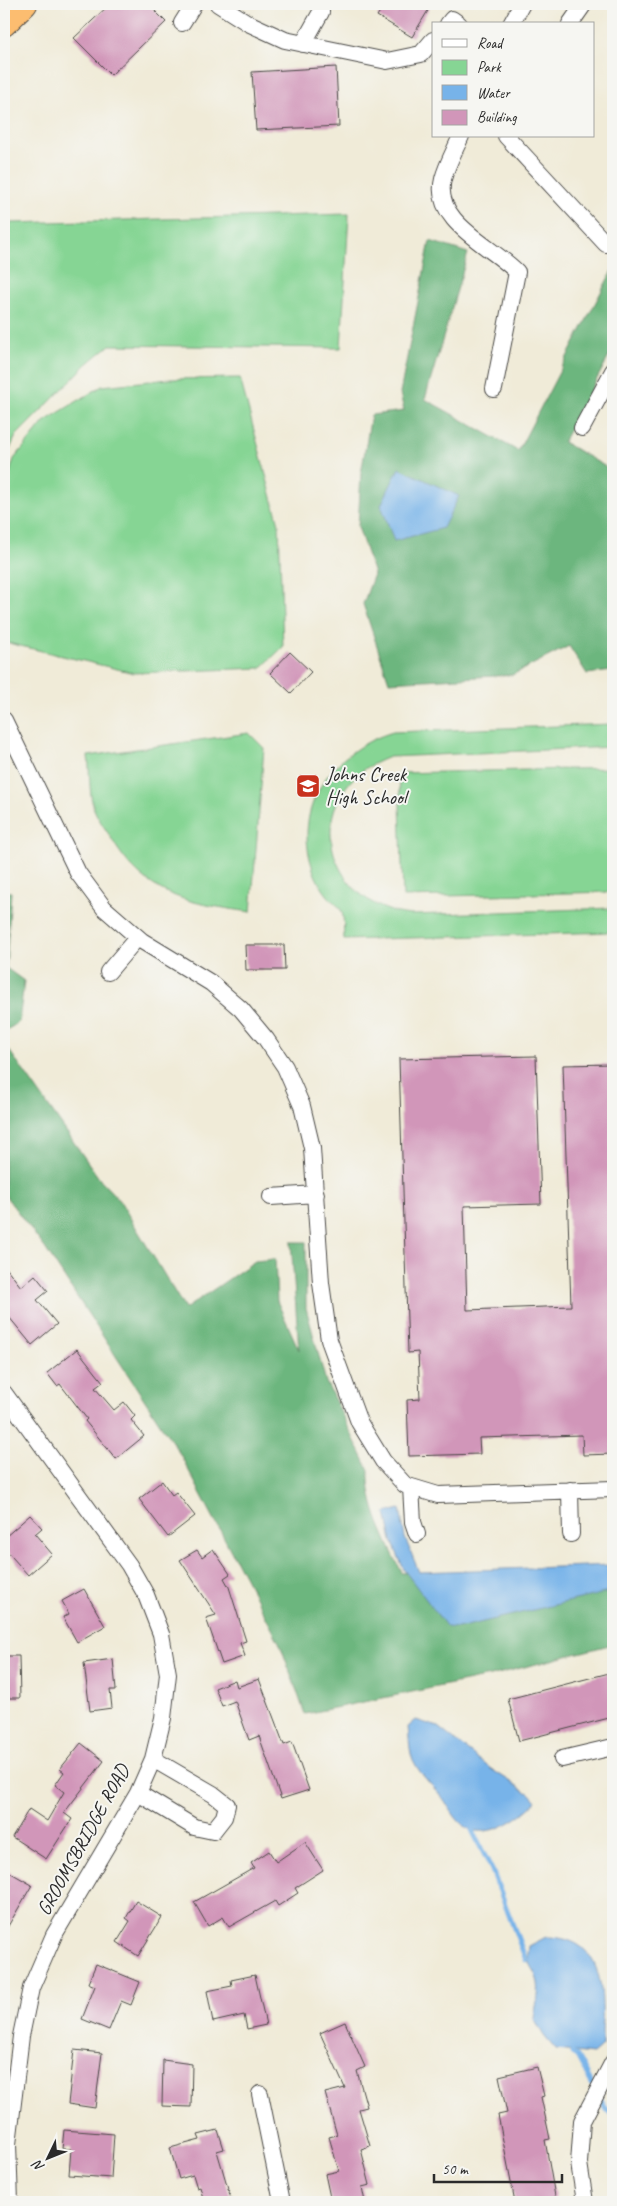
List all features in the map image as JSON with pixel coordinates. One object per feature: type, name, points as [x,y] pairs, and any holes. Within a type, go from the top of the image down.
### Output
[{"type":"highway","points":[[4,24],[25,4]]},
{"type":"street","points":[[182,24],[194,4]]},
{"type":"street","points":[[218,4],[248,23],[285,40],[387,61],[422,54],[432,41]]},
{"type":"street","points":[[512,22],[522,4]]},
{"type":"street","points":[[571,22],[584,4]]},
{"type":"street","points":[[303,44],[321,12]]},
{"type":"street","points":[[460,138],[443,179],[441,200],[452,219],[518,272],[494,389]]},
{"type":"street","points":[[508,138],[606,244],[613,242]]},
{"type":"street","points":[[582,428],[613,371]]},
{"type":"street","points":[[4,720],[78,873],[104,908],[138,938],[211,984],[241,1009],[266,1039],[285,1067],[302,1106],[312,1148],[321,1283],[329,1340],[359,1422],[383,1461],[405,1485],[438,1495],[613,1489]]},
{"type":"street","points":[[108,972],[138,938]]},
{"type":"street","points":[[271,1197],[316,1194]]},
{"type":"street","name":"GROOMSBRIDGE ROAD","points":[[4,1393],[129,1565],[146,1595],[161,1634],[168,1674],[163,1718],[153,1759],[138,1793],[54,1935],[31,1988],[21,2036],[8,2144],[10,2202]]},
{"type":"street","points":[[411,1487],[413,1522],[417,1534]]},
{"type":"street","points":[[570,1490],[571,1534]]},
{"type":"street","points":[[562,1759],[613,1747]]},
{"type":"street","points":[[138,1793],[194,1827],[213,1831],[224,1817],[227,1805],[213,1794],[153,1759]]},
{"type":"street","points":[[585,2202],[579,2163],[582,2120],[613,2062]]},
{"type":"street","points":[[260,2094],[282,2202]]},
{"type":"green space","points":[[349,214],[341,348],[110,345],[87,364],[16,436],[4,462],[4,229],[10,223]]},
{"type":"green space","points":[[430,241],[468,253],[425,399],[518,451],[613,269],[613,349],[563,442],[613,471],[613,671],[587,674],[569,646],[512,675],[389,682],[363,604],[374,574],[358,527],[361,474],[371,415],[404,411],[400,393]]},
{"type":"green space","points":[[240,378],[279,524],[283,647],[261,668],[134,673],[4,642],[4,492],[14,459],[45,421],[102,386],[169,379]]},
{"type":"green space","points":[[613,724],[613,747],[389,757],[359,773],[342,793],[333,815],[331,838],[336,860],[347,880],[364,897],[385,909],[411,915],[613,908],[613,932],[344,940],[341,910],[323,889],[312,866],[307,843],[308,821],[314,801],[323,782],[353,751],[372,740],[393,732]]},
{"type":"green space","points":[[249,733],[264,748],[251,912],[207,905],[169,894],[137,872],[123,856],[96,814],[91,794],[88,756]]},
{"type":"green space","points":[[613,768],[613,892],[403,897],[399,773]]},
{"type":"green space","points":[[4,891],[11,892],[6,968],[24,981],[19,1022],[4,1032]]},
{"type":"green space","points":[[4,1043],[101,1181],[120,1201],[185,1309],[255,1261],[275,1259],[277,1301],[299,1350],[291,1242],[306,1242],[306,1308],[326,1382],[369,1470],[371,1496],[379,1523],[402,1573],[613,1567],[613,1644],[490,1676],[305,1714],[280,1644],[180,1454],[45,1248],[4,1194]]},
{"type":"water","points":[[399,468],[459,496],[443,528],[394,541],[381,505]]},
{"type":"water","points":[[400,1509],[405,1538],[419,1572],[613,1565],[613,1591],[458,1628],[447,1627],[404,1570],[392,1541],[386,1513]]},
{"type":"water","points":[[416,1720],[438,1727],[491,1769],[530,1794],[536,1801],[530,1808],[512,1821],[492,1830],[472,1830],[463,1825],[413,1760],[410,1751],[408,1727]]},
{"type":"water","points":[[546,1937],[567,1940],[582,1947],[592,1959],[598,1974],[602,2009],[602,2046],[593,2054],[556,2050],[544,2036],[534,2019],[538,1997],[538,1983],[528,1959],[529,1946]]},
{"type":"building","points":[[110,4],[148,4],[166,22],[111,75],[74,38]]},
{"type":"building","points":[[385,4],[432,4],[412,37],[377,16]]},
{"type":"building","points":[[336,67],[339,126],[256,130],[252,72]]},
{"type":"building","points":[[290,652],[311,672],[291,693],[270,673]]},
{"type":"building","points":[[245,945],[284,945],[285,970],[246,970]]},
{"type":"building","points":[[536,1056],[541,1204],[464,1206],[467,1310],[571,1306],[563,1065],[613,1064],[613,1454],[583,1455],[582,1435],[479,1438],[480,1454],[409,1456],[407,1400],[420,1399],[418,1352],[408,1353],[399,1059]]},
{"type":"building","points":[[4,1265],[21,1287],[35,1275],[48,1291],[37,1300],[57,1324],[32,1345],[4,1311]]},
{"type":"building","points":[[77,1349],[103,1382],[95,1388],[114,1410],[124,1402],[135,1416],[131,1420],[144,1436],[116,1459],[85,1421],[87,1419],[60,1384],[57,1386],[47,1373]]},
{"type":"building","points":[[162,1481],[172,1495],[176,1492],[195,1516],[168,1537],[139,1499]]},
{"type":"building","points":[[30,1515],[42,1528],[35,1534],[52,1554],[28,1575],[4,1548],[4,1538]]},
{"type":"building","points":[[213,1549],[230,1574],[224,1578],[229,1587],[246,1641],[240,1643],[245,1656],[222,1664],[206,1618],[216,1615],[180,1560],[197,1550],[202,1557]]},
{"type":"building","points":[[84,1589],[105,1626],[77,1642],[63,1617],[69,1614],[62,1601]]},
{"type":"building","points":[[4,1656],[19,1656],[20,1698],[4,1698]]},
{"type":"building","points":[[113,1659],[116,1690],[110,1690],[112,1708],[90,1711],[84,1663]]},
{"type":"building","points":[[613,1672],[613,1717],[519,1741],[508,1699]]},
{"type":"building","points":[[259,1679],[284,1745],[292,1742],[309,1790],[281,1799],[259,1736],[249,1740],[235,1701],[222,1706],[215,1688],[235,1680],[237,1687]]},
{"type":"building","points":[[81,1743],[104,1761],[64,1813],[72,1819],[46,1859],[12,1837],[29,1809],[47,1821],[64,1792],[55,1785],[64,1772],[60,1769]]},
{"type":"building","points":[[305,1842],[323,1870],[295,1888],[298,1893],[278,1906],[275,1901],[229,1927],[223,1917],[208,1926],[194,1902],[254,1868],[251,1863],[269,1851],[276,1862]]},
{"type":"building","points":[[4,1869],[32,1885],[4,1933]]},
{"type":"building","points":[[136,1901],[162,1917],[138,1956],[117,1942],[130,1921],[126,1918]]},
{"type":"building","points":[[96,1964],[140,1982],[131,2005],[121,2001],[109,2030],[82,2019],[95,1986],[88,1983]]},
{"type":"building","points":[[255,1975],[266,2025],[247,2029],[244,2015],[213,2022],[207,1991],[232,1986],[231,1980]]},
{"type":"building","points":[[345,2022],[365,2067],[357,2071],[367,2107],[359,2109],[370,2146],[361,2149],[370,2185],[362,2187],[365,2202],[331,2202],[325,2174],[339,2171],[329,2137],[337,2135],[325,2093],[345,2088],[320,2033]]},
{"type":"building","points":[[74,2050],[102,2053],[95,2108],[68,2104]]},
{"type":"building","points":[[163,2060],[192,2064],[191,2107],[162,2106]]},
{"type":"building","points":[[537,2067],[544,2096],[541,2097],[550,2139],[545,2140],[556,2202],[515,2202],[498,2115],[507,2113],[499,2076]]},
{"type":"building","points":[[64,2130],[114,2134],[111,2178],[69,2175],[71,2149],[62,2149]]},
{"type":"building","points":[[218,2130],[224,2149],[217,2151],[232,2202],[204,2202],[200,2187],[197,2188],[193,2175],[179,2179],[170,2148],[200,2140],[198,2135]]},
{"type":"waterway","points":[[472,1830],[492,1870],[526,1960]]},
{"type":"waterway","points":[[572,2053],[577,2056],[604,2106],[613,2116]]},
{"type":"place","name":"Johns Creek High School","points":[[308,786]]}]
